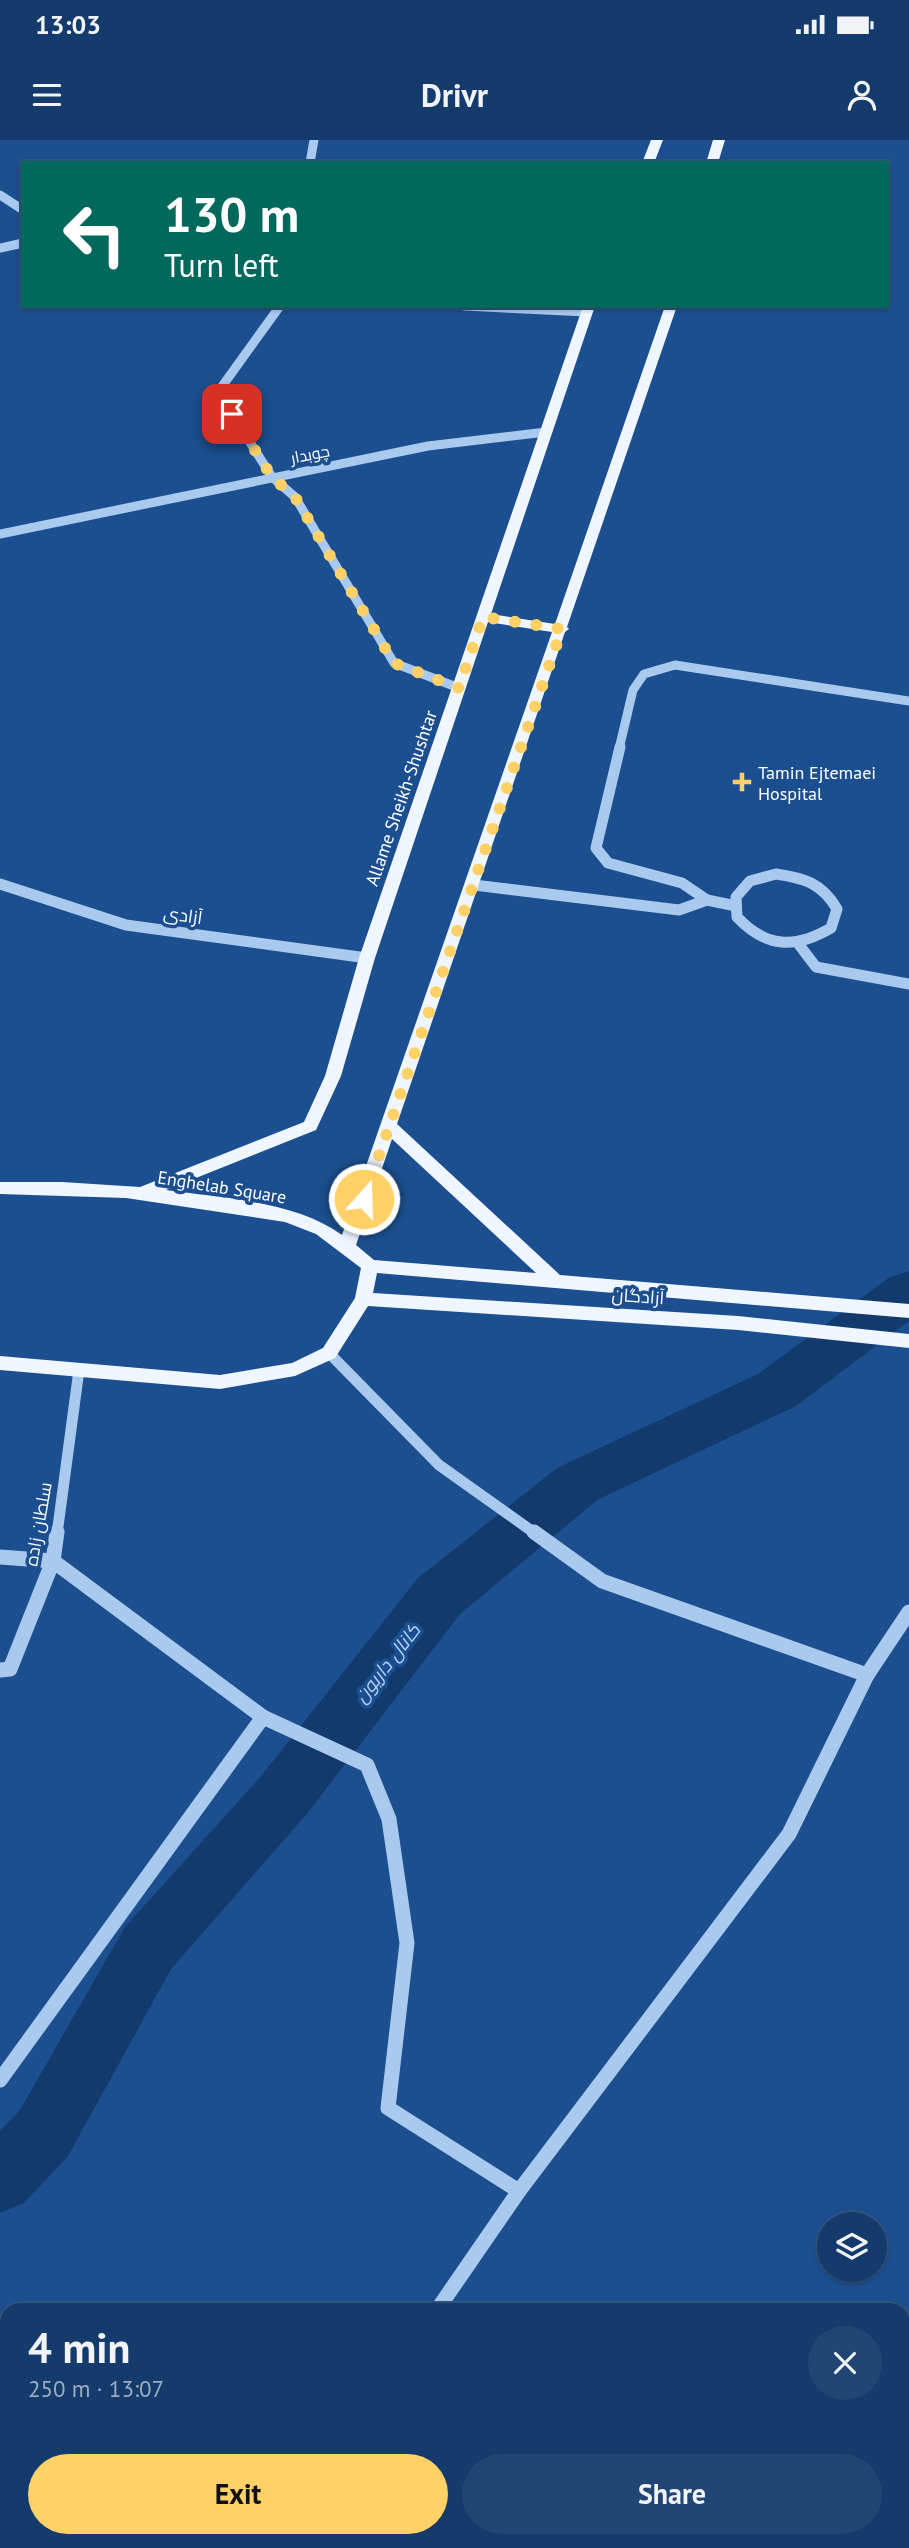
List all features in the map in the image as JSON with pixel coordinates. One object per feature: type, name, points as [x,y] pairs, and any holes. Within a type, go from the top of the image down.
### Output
[{"type":"main road","points":[[649,161],[657,140]]},
{"type":"main road","points":[[713,161],[719,140]]},
{"type":"main road","points":[[346,1247],[474,885],[670,308]]},
{"type":"main road","name":"Allame Sheikh-Shushtar","points":[[137,1195],[310,1126],[333,1076],[367,958],[588,309]]},
{"type":"main road","points":[[483,617],[562,629]]},
{"type":"main road","points":[[390,1127],[555,1281]]},
{"type":"main road","name":"Enghelab Square","points":[[0,1188],[51,1186],[137,1195],[226,1205],[303,1221],[346,1247],[370,1266]]},
{"type":"main road","points":[[0,1363],[220,1382],[295,1369],[329,1353],[363,1299],[370,1266]]},
{"type":"main road","name":"آزادگان","points":[[370,1266],[909,1311]]},
{"type":"main road","name":"آزادگان","points":[[363,1299],[738,1324],[909,1341]]},
{"type":"street","points":[[0,195],[21,209]]},
{"type":"street","points":[[0,248],[21,243]]},
{"type":"street","points":[[279,308],[218,392],[272,477],[295,497],[394,663],[459,688]]},
{"type":"street","points":[[547,308],[588,309]]},
{"type":"street","name":"چوبدار","points":[[0,534],[428,446],[546,432]]},
{"type":"street","points":[[736,906],[707,900],[682,883],[608,863],[596,848],[633,690],[644,674],[676,665],[909,701]]},
{"type":"street","name":"آزادی","points":[[0,884],[126,925],[367,958]]},
{"type":"street","points":[[474,885],[679,910],[707,900]]},
{"type":"street","points":[[329,1353],[439,1465],[602,1581],[867,1675]]},
{"type":"street","name":"سلطان زاده","points":[[0,1670],[10,1669],[53,1561],[79,1370]]},
{"type":"street","points":[[0,1557],[53,1561],[263,1717],[367,1765],[388,1819],[407,1943],[388,2108],[519,2191]]},
{"type":"street","points":[[442,2303],[519,2191],[789,1834],[867,1675],[909,1612]]},
{"type":"street","points":[[0,2080],[263,1717]]},
{"type":"lane","points":[[310,161],[314,140]]},
{"type":"lane","points":[[776,874],[805,878],[827,891],[837,909],[831,928],[809,941],[781,943],[753,934],[737,917],[736,906],[736,897],[750,881],[776,874]]},
{"type":"lane","points":[[797,942],[816,967],[909,984]]},
{"type":"waterway","name":"کانال داریون","points":[[0,2179],[44,2133],[148,1948],[284,1795],[439,1596],[577,1484],[777,1390],[909,1292]]},
{"type":"place","name":"Tamin Ejtemaei Hospital","points":[[742,782]]},
{"type":"route","points":[[232,414],[272,477],[295,497],[394,663],[459,688],[483,617],[562,629],[364,1199]]}]
